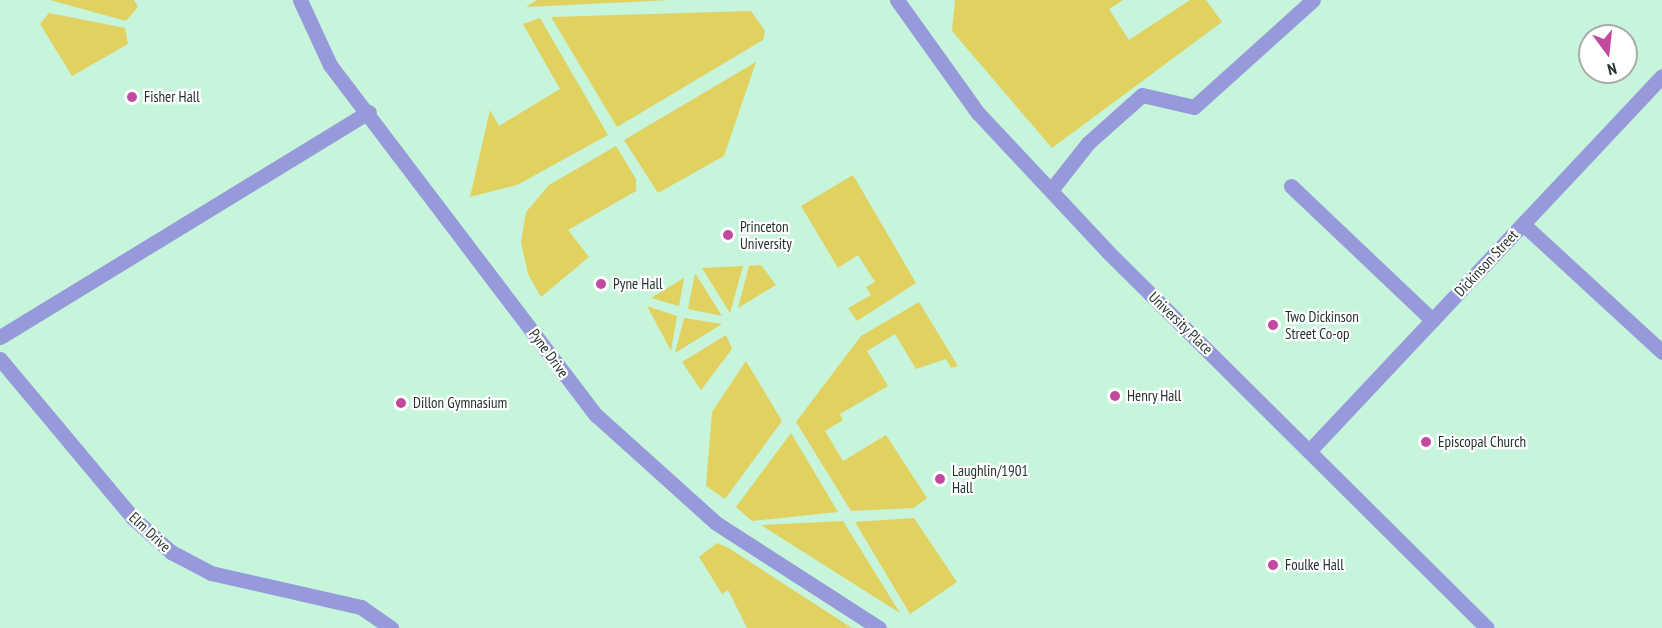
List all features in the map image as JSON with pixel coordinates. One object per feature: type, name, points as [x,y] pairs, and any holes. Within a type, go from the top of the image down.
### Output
[{"type":"street","name":"Pyne Drive","points":[[300,0],[330,65],[369,112],[596,415],[716,523],[879,628]]},
{"type":"street","name":"University Place","points":[[897,0],[978,113],[1051,190],[1311,449],[1486,628]]},
{"type":"street","points":[[1051,190],[1088,143],[1142,95],[1194,107],[1313,0]]},
{"type":"street","name":"Dickinson Street","points":[[1311,449],[1662,76]]},
{"type":"street","points":[[0,337],[369,112]]},
{"type":"street","points":[[1291,186],[1432,320]]},
{"type":"street","points":[[1523,224],[1662,352]]},
{"type":"street","name":"Elm Drive","points":[[0,359],[133,518],[171,552],[211,573],[361,607],[391,628]]},
{"type":"shaded area","points":[[50,0],[134,0],[138,7],[126,21]]},
{"type":"shaded area","points":[[537,0],[671,0],[526,7]]},
{"type":"shaded area","points":[[955,0],[1123,0],[1109,9],[1129,40],[1190,0],[1206,0],[1222,22],[1052,148],[952,31]]},
{"type":"shaded area","points":[[751,11],[765,31],[763,40],[617,127],[551,17]]},
{"type":"shaded area","points":[[49,13],[125,28],[128,44],[72,76],[40,24]]},
{"type":"shaded area","points":[[540,18],[608,135],[517,185],[470,197],[490,110],[499,126],[560,89],[523,24]]},
{"type":"shaded area","points":[[756,62],[724,156],[658,193],[624,140]]},
{"type":"shaded area","points":[[616,146],[636,179],[636,191],[568,230],[589,257],[541,297],[528,274],[521,242],[526,212],[549,185]]},
{"type":"shaded area","points":[[853,175],[916,283],[857,321],[848,308],[871,295],[866,287],[875,282],[858,255],[838,268],[801,206]]},
{"type":"shaded area","points":[[761,265],[776,285],[738,308],[749,266]]},
{"type":"shaded area","points":[[743,266],[730,313],[702,268]]},
{"type":"shaded area","points":[[695,273],[722,316],[688,309]]},
{"type":"shaded area","points":[[684,278],[679,306],[651,298]]},
{"type":"shaded area","points":[[919,302],[958,366],[951,368],[946,359],[916,369],[895,334],[867,351],[888,386],[840,414],[843,420],[825,431],[843,461],[886,435],[927,498],[914,508],[851,511],[796,422],[861,336]]},
{"type":"shaded area","points":[[647,306],[677,316],[671,351]]},
{"type":"shaded area","points":[[684,318],[722,324],[675,353]]},
{"type":"shaded area","points":[[726,335],[732,349],[701,390],[682,362]]},
{"type":"shaded area","points":[[746,361],[782,421],[725,499],[706,486],[712,412]]},
{"type":"shaded area","points":[[791,433],[838,512],[752,521],[736,507]]},
{"type":"shaded area","points":[[914,518],[957,582],[910,614],[855,522]]},
{"type":"shaded area","points":[[843,521],[900,613],[761,525]]},
{"type":"shaded area","points":[[717,543],[727,547],[852,628],[747,628],[728,590],[722,594],[699,557]]},
{"type":"place","name":"Fisher Hall","points":[[132,97]]},
{"type":"place","name":"Princeton University","points":[[728,235]]},
{"type":"place","name":"Pyne Hall","points":[[601,284]]},
{"type":"place","name":"Two Dickinson Street Co-op","points":[[1273,325]]},
{"type":"place","name":"Henry Hall","points":[[1115,396]]},
{"type":"place","name":"Dillon Gymnasium","points":[[401,403]]},
{"type":"place","name":"Episcopal Church","points":[[1426,442]]},
{"type":"place","name":"Laughlin/1901 Hall","points":[[940,479]]},
{"type":"place","name":"Foulke Hall","points":[[1273,565]]}]
